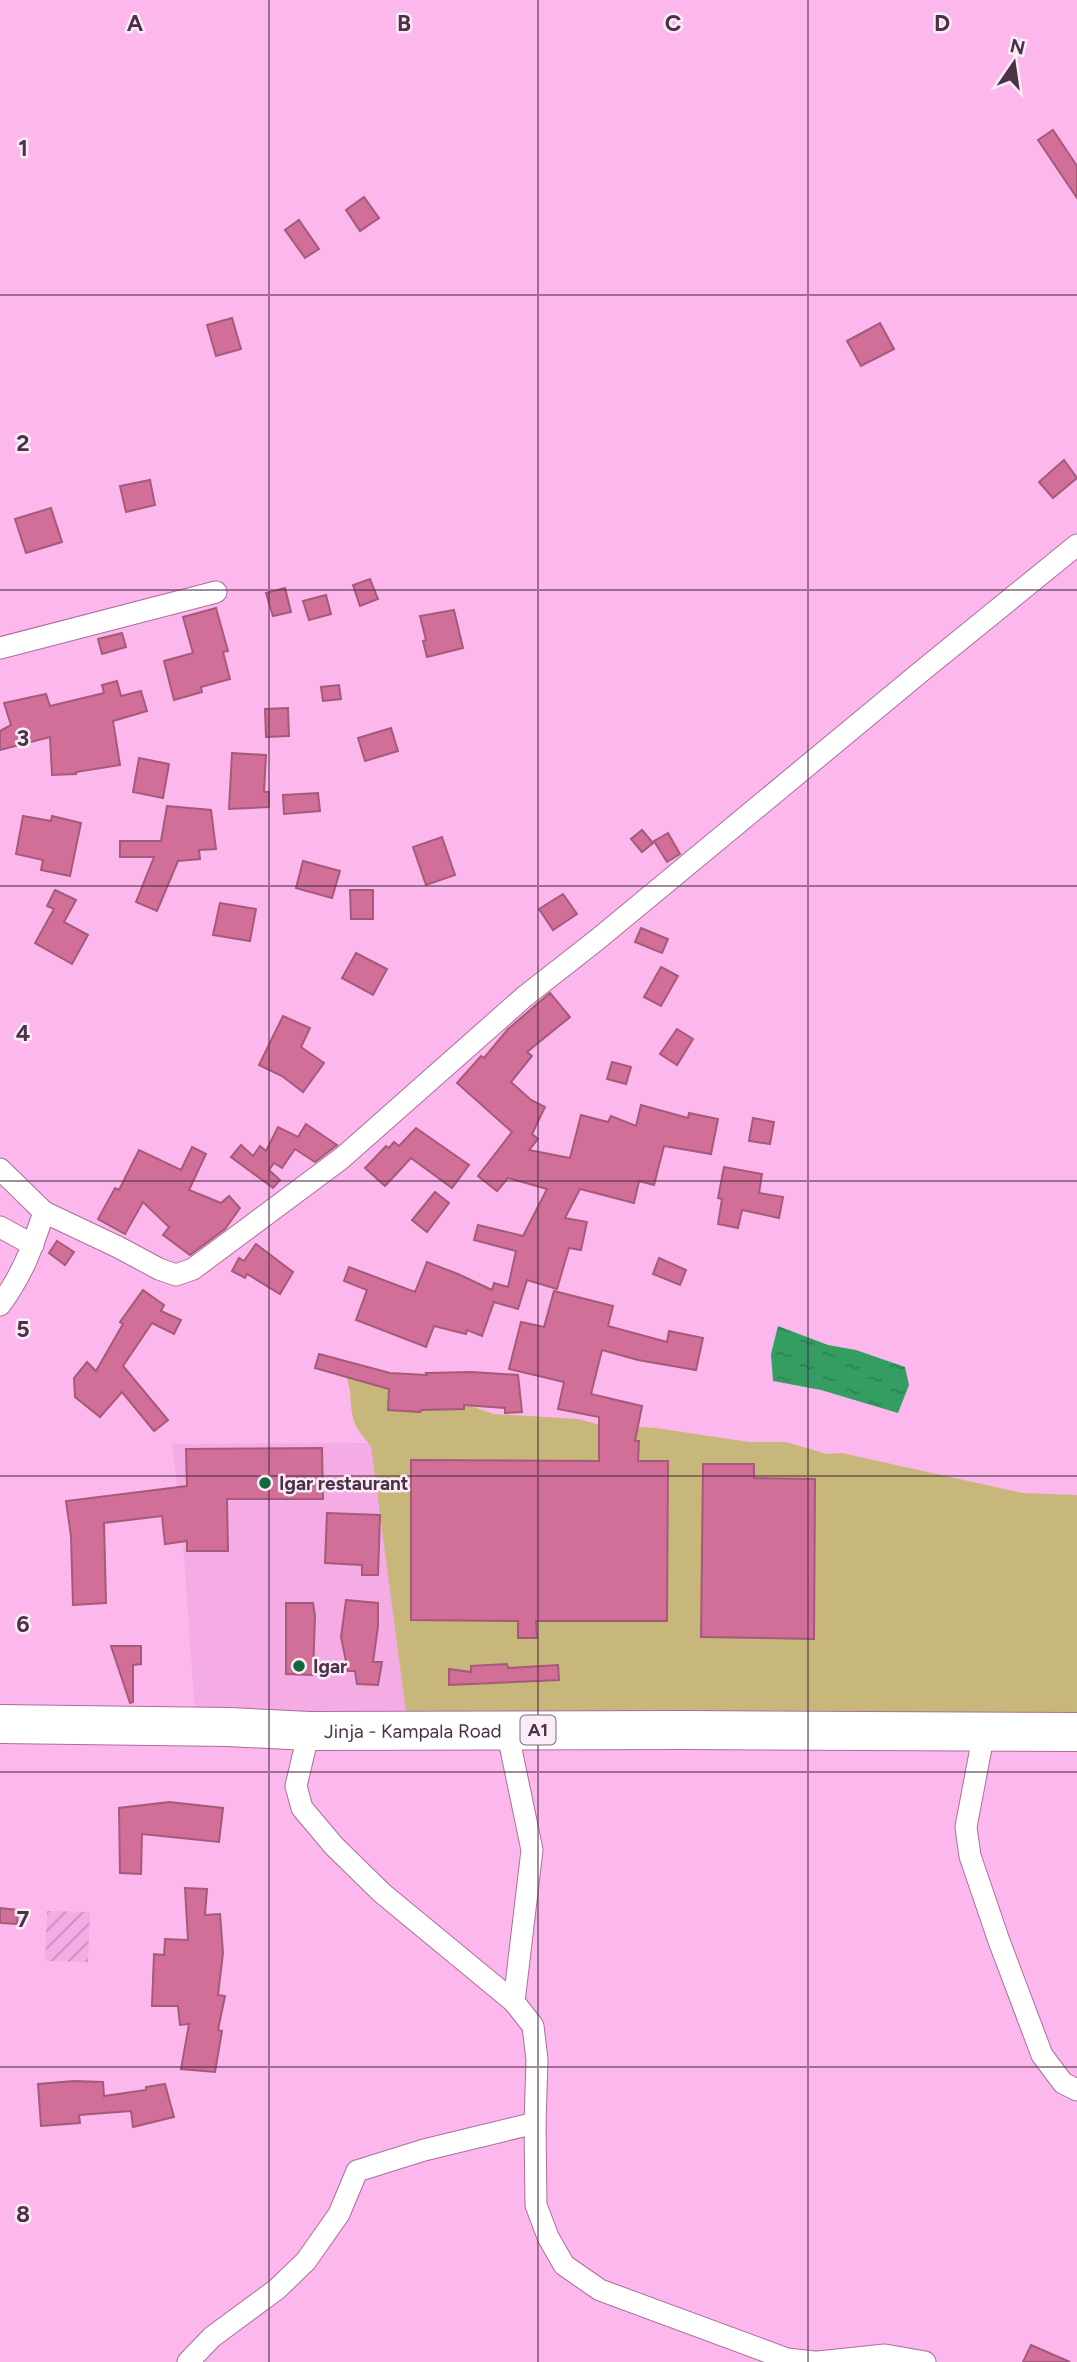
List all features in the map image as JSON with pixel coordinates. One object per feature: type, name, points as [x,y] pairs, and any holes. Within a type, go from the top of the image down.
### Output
[{"type":"highway","name":"Jinja - Kampala Road","points":[[0,1724],[228,1727],[309,1731],[1077,1732]]},
{"type":"street","points":[[0,1169],[44,1212],[159,1269],[176,1275],[193,1269],[342,1158],[524,996],[598,939],[1077,545]]},
{"type":"street","points":[[0,648],[216,592]]},
{"type":"street","points":[[0,1305],[16,1284],[44,1212]]},
{"type":"street","points":[[0,1227],[33,1245]]},
{"type":"street","points":[[507,1730],[532,1850],[514,2002]]},
{"type":"street","points":[[309,1731],[296,1786],[302,1808],[334,1846],[382,1893],[514,2002],[533,2026],[537,2060],[536,2205],[548,2237],[564,2264],[600,2290],[787,2359],[816,2362],[886,2355],[925,2362]]},
{"type":"street","points":[[984,1732],[966,1827],[970,1856],[1042,2055],[1063,2083],[1077,2090]]},
{"type":"street","points":[[188,2362],[212,2337],[277,2289],[306,2261],[339,2214],[357,2171],[424,2150],[535,2123]]},
{"type":"shaded area","points":[[338,1360],[494,1414],[578,1419],[597,1424],[656,1428],[749,1442],[786,1442],[827,1454],[842,1453],[1023,1493],[1077,1495],[1077,1717],[406,1712],[371,1446],[354,1421],[349,1384]]},
{"type":"shaded area","points":[[373,1443],[406,1712],[195,1714],[183,1542],[172,1444]]},
{"type":"shaded area","points":[[47,1911],[90,1912],[88,1962],[45,1961]]},
{"type":"water","points":[[778,1326],[828,1345],[856,1350],[905,1367],[909,1385],[898,1413],[821,1390],[773,1381],[771,1354]]},
{"type":"building","points":[[1053,130],[1077,166],[1077,198],[1038,140]]},
{"type":"building","points":[[364,197],[379,218],[360,231],[346,210]]},
{"type":"building","points":[[299,220],[319,249],[305,258],[285,230]]},
{"type":"building","points":[[232,318],[241,349],[216,356],[207,325]]},
{"type":"building","points":[[880,323],[894,349],[861,366],[847,341]]},
{"type":"building","points":[[1064,460],[1077,478],[1053,498],[1039,482]]},
{"type":"building","points":[[150,480],[155,505],[126,512],[120,486]]},
{"type":"building","points":[[51,508],[62,542],[26,553],[15,519]]},
{"type":"building","points":[[370,579],[378,599],[360,606],[353,585]]},
{"type":"building","points":[[285,588],[291,612],[273,616],[266,593]]},
{"type":"building","points":[[326,595],[331,614],[309,620],[303,601]]},
{"type":"building","points":[[216,608],[228,651],[223,652],[230,679],[201,687],[202,692],[174,700],[164,661],[193,653],[183,617]]},
{"type":"building","points":[[454,610],[463,648],[427,657],[420,616]]},
{"type":"building","points":[[122,633],[126,647],[102,654],[98,639]]},
{"type":"building","points":[[117,681],[121,696],[141,691],[147,711],[113,721],[120,765],[76,774],[52,775],[50,737],[0,750],[0,731],[11,725],[4,703],[46,694],[50,706],[104,693],[102,685]]},
{"type":"building","points":[[339,685],[341,699],[323,701],[321,687]]},
{"type":"building","points":[[288,708],[289,736],[266,737],[265,709]]},
{"type":"building","points":[[391,728],[398,751],[365,761],[358,738]]},
{"type":"building","points":[[232,753],[266,755],[264,792],[269,792],[269,807],[229,809]]},
{"type":"building","points":[[139,758],[169,764],[163,798],[133,792]]},
{"type":"building","points":[[318,793],[320,811],[284,814],[283,795]]},
{"type":"building","points":[[167,806],[211,810],[216,849],[199,850],[200,859],[178,861],[157,911],[136,902],[154,857],[120,857],[120,841],[161,841]]},
{"type":"building","points":[[23,816],[51,821],[52,816],[81,823],[70,876],[41,870],[43,860],[16,854]]},
{"type":"building","points":[[642,830],[653,843],[642,852],[631,839]]},
{"type":"building","points":[[668,833],[680,854],[667,862],[654,841]]},
{"type":"building","points":[[442,837],[455,875],[426,885],[413,847]]},
{"type":"building","points":[[303,861],[340,871],[332,898],[296,888]]},
{"type":"building","points":[[55,890],[76,900],[64,922],[88,935],[72,964],[35,943],[54,909],[47,906]]},
{"type":"building","points":[[350,890],[373,890],[373,919],[351,919]]},
{"type":"building","points":[[563,894],[577,914],[553,930],[539,909]]},
{"type":"building","points":[[220,903],[256,909],[250,941],[213,935]]},
{"type":"building","points":[[641,928],[668,939],[662,953],[635,942]]},
{"type":"building","points":[[356,953],[387,969],[373,995],[342,978]]},
{"type":"building","points":[[661,967],[678,976],[661,1006],[644,997]]},
{"type":"building","points":[[550,993],[570,1017],[527,1052],[532,1056],[511,1082],[531,1100],[545,1107],[532,1134],[538,1139],[529,1150],[570,1158],[581,1115],[608,1122],[611,1116],[636,1126],[641,1105],[688,1118],[689,1113],[718,1119],[711,1154],[664,1146],[654,1185],[639,1181],[634,1203],[580,1189],[565,1218],[587,1222],[581,1250],[569,1248],[557,1289],[527,1280],[518,1309],[494,1302],[482,1336],[467,1330],[466,1334],[434,1326],[426,1347],[356,1320],[367,1290],[344,1281],[349,1267],[415,1292],[427,1262],[492,1290],[494,1283],[508,1287],[516,1251],[474,1240],[478,1225],[523,1236],[547,1189],[508,1178],[497,1191],[478,1176],[512,1132],[457,1083],[481,1056],[484,1058],[508,1029]]},
{"type":"building","points":[[283,1016],[310,1028],[301,1047],[324,1063],[303,1092],[282,1076],[259,1065]]},
{"type":"building","points":[[677,1029],[693,1039],[677,1065],[660,1054]]},
{"type":"building","points":[[612,1062],[631,1067],[626,1084],[607,1079]]},
{"type":"building","points":[[753,1118],[774,1122],[770,1144],[749,1141]]},
{"type":"building","points":[[306,1124],[337,1145],[315,1162],[295,1149],[282,1168],[274,1163],[269,1170],[280,1180],[273,1188],[231,1157],[241,1145],[253,1156],[260,1146],[266,1151],[278,1127],[298,1137]]},
{"type":"building","points":[[416,1128],[469,1165],[452,1188],[411,1158],[385,1186],[365,1168],[386,1146],[389,1148],[394,1142],[399,1146]]},
{"type":"building","points":[[192,1147],[206,1154],[189,1190],[221,1203],[229,1196],[240,1208],[225,1229],[190,1255],[163,1235],[169,1227],[143,1202],[125,1234],[98,1219],[115,1188],[119,1190],[139,1150],[181,1170]]},
{"type":"building","points":[[724,1167],[762,1174],[759,1193],[783,1197],[779,1218],[742,1210],[738,1228],[718,1224],[722,1199],[718,1198]]},
{"type":"building","points":[[435,1192],[449,1203],[427,1232],[412,1220]]},
{"type":"building","points":[[57,1241],[74,1252],[65,1265],[49,1253]]},
{"type":"building","points":[[256,1244],[293,1272],[280,1294],[247,1274],[245,1278],[232,1271],[239,1258],[244,1261]]},
{"type":"building","points":[[659,1258],[686,1270],[680,1285],[653,1274]]},
{"type":"building","points":[[143,1290],[164,1305],[161,1311],[181,1320],[174,1334],[152,1323],[123,1366],[168,1420],[154,1431],[122,1392],[100,1417],[75,1397],[74,1378],[87,1362],[96,1371],[123,1324],[120,1322]]},
{"type":"building","points":[[554,1291],[613,1306],[608,1326],[667,1342],[669,1331],[703,1338],[696,1370],[638,1360],[602,1350],[591,1394],[642,1406],[635,1441],[639,1441],[638,1461],[668,1461],[667,1621],[536,1621],[537,1638],[518,1638],[518,1621],[411,1620],[411,1460],[599,1461],[599,1417],[558,1409],[564,1382],[509,1369],[521,1322],[544,1327]]},
{"type":"building","points":[[319,1354],[390,1373],[427,1375],[426,1373],[472,1372],[518,1375],[522,1412],[505,1413],[505,1408],[464,1405],[464,1409],[420,1412],[388,1410],[389,1389],[315,1368]]},
{"type":"building","points":[[322,1448],[323,1499],[227,1499],[228,1551],[187,1551],[187,1541],[165,1544],[162,1516],[104,1523],[106,1603],[73,1605],[71,1536],[66,1501],[187,1486],[186,1449]]},
{"type":"building","points":[[703,1464],[754,1464],[754,1478],[815,1479],[814,1639],[701,1637]]},
{"type":"building","points":[[327,1513],[380,1515],[378,1575],[362,1575],[362,1565],[325,1563]]},
{"type":"building","points":[[346,1600],[378,1603],[373,1662],[382,1662],[378,1685],[357,1684],[355,1671],[348,1671],[341,1637]]},
{"type":"building","points":[[286,1603],[313,1603],[313,1675],[286,1674]]},
{"type":"building","points":[[111,1646],[141,1646],[141,1664],[133,1665],[133,1702],[130,1703]]},
{"type":"building","points":[[507,1664],[508,1668],[558,1665],[559,1680],[449,1685],[449,1669],[471,1672],[471,1666]]},
{"type":"building","points":[[169,1802],[223,1808],[219,1842],[142,1834],[141,1874],[120,1873],[119,1808]]},
{"type":"building","points":[[185,1888],[207,1889],[205,1915],[220,1914],[223,1953],[218,1995],[225,1996],[218,2030],[222,2031],[215,2072],[181,2069],[189,2024],[180,2025],[178,2006],[152,2006],[154,1954],[164,1955],[165,1939],[188,1940]]},
{"type":"building","points":[[0,1908],[18,1910],[17,1924],[0,1923]]},
{"type":"building","points":[[103,2082],[104,2096],[146,2090],[146,2087],[165,2084],[174,2117],[133,2127],[131,2111],[79,2115],[80,2123],[41,2126],[38,2084]]},
{"type":"building","points":[[1031,2345],[1070,2362],[1023,2362]]},
{"type":"place","name":"Igar restaurant","points":[[265,1483]]},
{"type":"place","name":"Igar","points":[[299,1666]]}]
